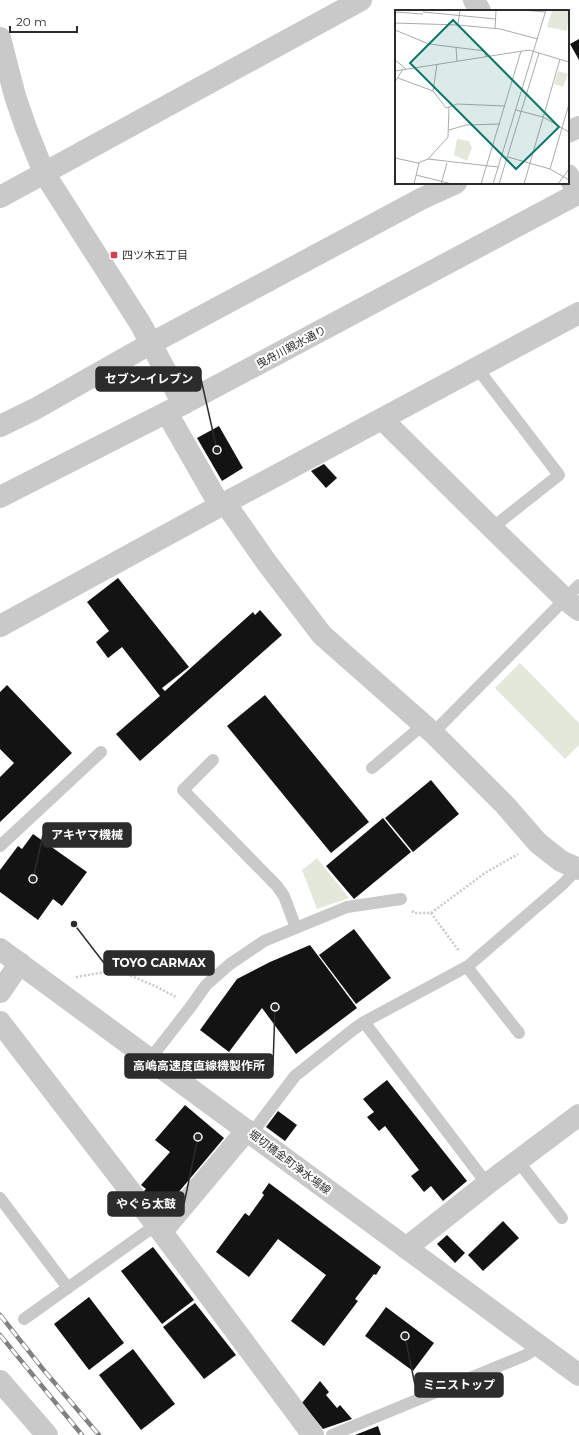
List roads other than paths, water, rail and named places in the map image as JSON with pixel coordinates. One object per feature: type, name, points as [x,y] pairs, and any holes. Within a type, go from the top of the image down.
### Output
[{"type":"street","points":[[0,196],[361,0]]},
{"type":"street","points":[[474,0],[479,10]]},
{"type":"street","points":[[0,38],[15,96],[44,173],[140,324],[150,344],[175,408],[222,505],[322,635],[428,729],[505,804],[538,843],[561,861],[578,869]]},
{"type":"street","points":[[569,132],[579,127]]},
{"type":"street","points":[[0,426],[42,405],[150,344],[421,199],[454,184]]},
{"type":"street","name":"曳舟川親水通り","points":[[0,497],[175,408],[575,187]]},
{"type":"street","points":[[0,626],[341,442],[382,418],[579,313]]},
{"type":"street","points":[[382,418],[492,528],[574,598]]},
{"type":"street","name":"堀切橋金町浄水場線","points":[[0,949],[579,1375]]},
{"type":"street","points":[[0,992],[20,963]]},
{"type":"street","points":[[0,1022],[158,1228],[313,1435]]},
{"type":"street","points":[[406,1248],[487,1184],[579,1115]]},
{"type":"street","points":[[158,1228],[170,1223],[249,1132]]},
{"type":"street","points":[[0,1381],[47,1435]]},
{"type":"lane","points":[[477,368],[559,475],[492,528]]},
{"type":"lane","points":[[372,768],[428,729],[574,598]]},
{"type":"lane","points":[[0,846],[101,752]]},
{"type":"lane","points":[[213,760],[183,790],[277,886],[284,896],[296,928]]},
{"type":"lane","points":[[249,1132],[295,1076],[364,1022],[467,967],[563,884],[578,869]]},
{"type":"lane","points":[[150,1058],[192,1006],[206,985],[230,964],[264,941],[347,907],[401,899]]},
{"type":"lane","points":[[467,967],[519,1033]]},
{"type":"lane","points":[[364,1022],[487,1184]]},
{"type":"lane","points":[[518,1161],[562,1218]]},
{"type":"lane","points":[[0,1198],[68,1288]]},
{"type":"lane","points":[[24,1319],[158,1228]]},
{"type":"lane","points":[[332,1435],[526,1355],[540,1346]]},
{"type":"railway","points":[[0,1315],[42,1368],[99,1435]]},
{"type":"railway","points":[[0,1335],[82,1435]]},
{"type":"place","name":"四ツ木五丁目","points":[[114,255]]},
{"type":"place","name":"セブン-イレブン","points":[[217,450]]},
{"type":"place","name":"アキヤマ機械","points":[[33,879]]},
{"type":"place","name":"TOYO CARMAX","points":[[74,924]]},
{"type":"place","name":"高嶋高速度直線機製作所","points":[[275,1007]]},
{"type":"place","name":"やぐら太鼓","points":[[198,1137]]},
{"type":"place","name":"ミニストップ","points":[[405,1336]]}]
